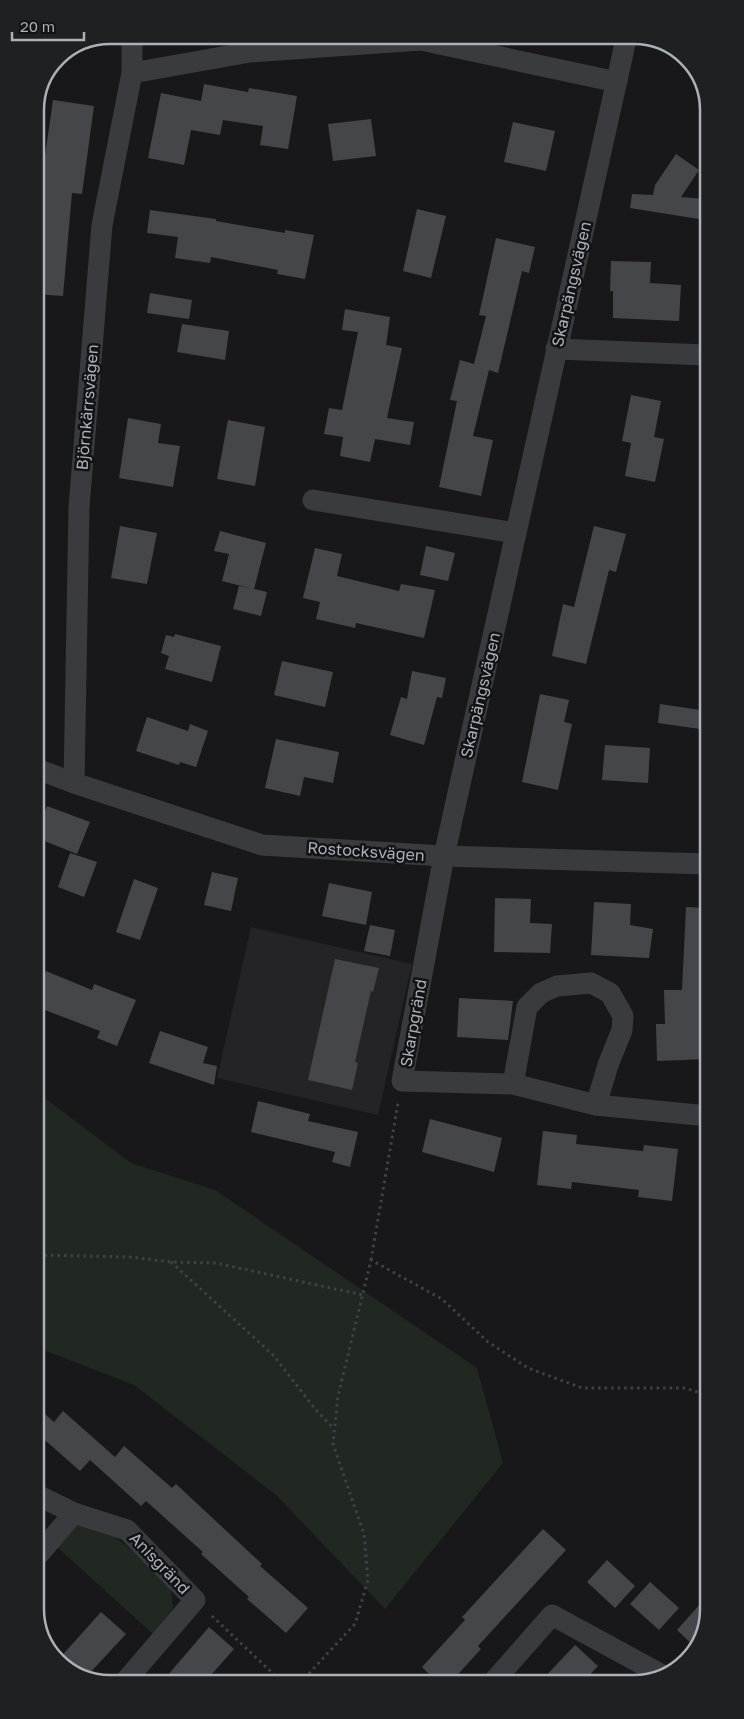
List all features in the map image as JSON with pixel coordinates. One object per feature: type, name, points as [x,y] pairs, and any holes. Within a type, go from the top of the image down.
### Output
[{"type":"street","name":"Björnkärrsvägen","points":[[74,783],[80,488],[102,225],[132,73],[132,44]]},
{"type":"street","points":[[132,73],[250,52],[364,44]]},
{"type":"street","points":[[440,44],[617,82]]},
{"type":"street","name":"Skarpängsvägen","points":[[444,856],[625,44]]},
{"type":"street","points":[[556,349],[700,355]]},
{"type":"street","points":[[313,500],[516,533]]},
{"type":"street","name":"Rostocksvägen","points":[[44,772],[262,844],[444,856],[700,864]]},
{"type":"street","name":"Skarpgränd","points":[[444,856],[402,1081],[513,1084],[596,1105],[700,1115]]},
{"type":"street","points":[[513,1084],[527,1007],[541,992],[557,986],[591,983],[610,993],[623,1016],[622,1030],[608,1065],[596,1105]]},
{"type":"street","name":"Anisgränd","points":[[44,1499],[74,1513],[127,1530],[195,1600],[130,1675]]},
{"type":"street","points":[[44,1548],[74,1513]]},
{"type":"street","points":[[499,1675],[552,1615],[656,1672]]},
{"type":"path","points":[[307,1675],[355,1624],[368,1580],[364,1534],[333,1444],[338,1396],[371,1260],[402,1081]]},
{"type":"path","points":[[44,1255],[130,1257],[170,1262],[216,1262],[363,1295]]},
{"type":"path","points":[[371,1260],[442,1298],[488,1342],[528,1368],[582,1388],[684,1388],[700,1393]]},
{"type":"path","points":[[170,1262],[273,1355],[316,1410],[335,1430]]},
{"type":"path","points":[[195,1600],[275,1675]]},
{"type":"shaded area","points":[[251,927],[412,964],[378,1115],[217,1078]]},
{"type":"shaded area","points":[[44,1098],[131,1163],[215,1190],[477,1368],[503,1463],[385,1609],[276,1495],[134,1385],[44,1350]]},
{"type":"shaded area","points":[[79,1521],[110,1533],[140,1557],[171,1589],[173,1608],[154,1635],[55,1545]]},
{"type":"building","points":[[204,84],[248,92],[249,88],[297,96],[288,149],[260,145],[263,126],[223,120],[220,135],[191,130],[184,165],[148,158],[161,93],[201,101]]},
{"type":"building","points":[[53,100],[94,106],[82,194],[72,193],[63,296],[44,295],[44,162]]},
{"type":"building","points":[[371,119],[376,156],[333,161],[328,124]]},
{"type":"building","points":[[513,122],[555,131],[546,171],[504,162]]},
{"type":"building","points":[[676,154],[699,170],[681,197],[700,199],[700,219],[630,208],[632,194],[653,195],[655,185]]},
{"type":"building","points":[[417,209],[446,216],[431,278],[403,271]]},
{"type":"building","points":[[150,210],[216,219],[216,221],[285,233],[285,230],[314,235],[305,279],[277,274],[278,270],[211,257],[210,263],[175,258],[178,237],[147,233]]},
{"type":"building","points":[[496,238],[535,247],[529,273],[522,271],[498,373],[489,370],[473,436],[493,440],[481,496],[439,487],[457,401],[450,400],[460,360],[474,364],[486,316],[479,315]]},
{"type":"building","points":[[611,261],[651,262],[650,283],[681,285],[679,321],[613,318],[613,291],[610,291]]},
{"type":"building","points":[[150,293],[192,300],[189,319],[147,313]]},
{"type":"building","points":[[345,309],[390,317],[386,345],[402,348],[387,418],[414,422],[410,445],[375,439],[370,462],[340,456],[343,437],[324,434],[329,408],[342,410],[358,332],[342,330]]},
{"type":"building","points":[[182,324],[229,331],[225,360],[177,352]]},
{"type":"building","points":[[631,395],[661,401],[654,437],[664,439],[655,482],[625,476],[631,443],[622,441]]},
{"type":"building","points":[[128,418],[161,424],[158,443],[180,446],[173,487],[119,478]]},
{"type":"building","points":[[228,420],[265,427],[255,486],[217,479]]},
{"type":"building","points":[[120,526],[157,533],[147,584],[111,578]]},
{"type":"building","points":[[594,526],[626,534],[616,572],[609,570],[586,664],[552,656],[563,604],[574,607]]},
{"type":"building","points":[[220,531],[266,543],[254,589],[267,592],[261,616],[233,609],[239,586],[253,589],[222,581],[229,554],[214,551]]},
{"type":"building","points":[[426,546],[455,553],[448,581],[420,575]]},
{"type":"building","points":[[315,548],[342,554],[337,576],[399,591],[401,584],[435,590],[424,638],[356,623],[355,628],[316,619],[320,602],[303,598]]},
{"type":"building","points":[[175,634],[221,646],[212,682],[165,669],[169,656],[161,653],[166,635],[174,637]]},
{"type":"building","points":[[282,661],[333,672],[325,707],[274,695]]},
{"type":"building","points":[[412,671],[446,678],[442,698],[437,697],[424,745],[390,735],[401,697],[407,699]]},
{"type":"building","points":[[540,694],[569,700],[564,722],[572,724],[558,790],[522,782]]},
{"type":"building","points":[[660,704],[700,710],[700,729],[658,723]]},
{"type":"building","points":[[147,717],[188,731],[190,724],[208,731],[196,767],[180,762],[179,765],[136,751]]},
{"type":"building","points":[[276,739],[339,752],[333,783],[304,777],[300,796],[265,788]]},
{"type":"building","points":[[605,745],[650,748],[648,783],[602,780]]},
{"type":"building","points":[[47,806],[90,822],[77,854],[44,841],[44,814]]},
{"type":"building","points":[[70,853],[97,862],[84,897],[58,887]]},
{"type":"building","points":[[212,872],[238,878],[231,911],[204,905]]},
{"type":"building","points":[[134,879],[158,888],[140,940],[116,932]]},
{"type":"building","points":[[329,883],[372,892],[366,925],[322,916]]},
{"type":"building","points":[[495,898],[531,899],[530,923],[552,924],[550,953],[494,952]]},
{"type":"building","points":[[594,902],[631,904],[630,925],[653,929],[649,958],[591,955]]},
{"type":"building","points":[[686,907],[700,908],[700,1059],[657,1061],[656,1024],[665,1024],[664,990],[682,990]]},
{"type":"building","points":[[370,925],[395,930],[390,956],[364,951]]},
{"type":"building","points":[[335,959],[379,968],[373,992],[371,991],[355,1062],[358,1063],[352,1090],[308,1080]]},
{"type":"building","points":[[46,971],[92,990],[94,984],[136,1000],[117,1046],[97,1038],[100,1031],[44,1010],[44,976]]},
{"type":"building","points":[[459,998],[513,1001],[508,1040],[457,1037]]},
{"type":"building","points":[[160,1031],[208,1047],[203,1063],[217,1066],[214,1085],[149,1063]]},
{"type":"building","points":[[258,1101],[310,1114],[308,1121],[358,1132],[350,1167],[332,1162],[335,1152],[251,1132]]},
{"type":"building","points":[[430,1119],[502,1138],[494,1172],[422,1152]]},
{"type":"building","points":[[543,1131],[577,1135],[576,1144],[643,1151],[644,1145],[678,1149],[672,1201],[638,1197],[639,1190],[572,1182],[571,1189],[537,1185]]},
{"type":"building","points":[[63,1411],[115,1457],[124,1446],[172,1488],[176,1484],[262,1564],[260,1566],[308,1608],[286,1633],[247,1599],[249,1597],[201,1554],[203,1552],[146,1501],[141,1506],[90,1460],[80,1471],[44,1439],[44,1413],[54,1422]]},
{"type":"building","points":[[543,1529],[566,1550],[478,1646],[481,1649],[457,1675],[430,1675],[422,1667],[465,1620],[462,1617]]},
{"type":"building","points":[[607,1560],[635,1586],[615,1608],[587,1582]]},
{"type":"building","points":[[650,1582],[679,1608],[659,1630],[630,1604]]},
{"type":"building","points":[[700,1604],[700,1618],[697,1631],[691,1643],[677,1630]]},
{"type":"building","points":[[101,1612],[126,1634],[91,1672],[69,1662],[62,1655]]},
{"type":"building","points":[[209,1627],[234,1649],[211,1675],[168,1675]]},
{"type":"building","points":[[575,1645],[598,1666],[590,1675],[547,1675]]}]
